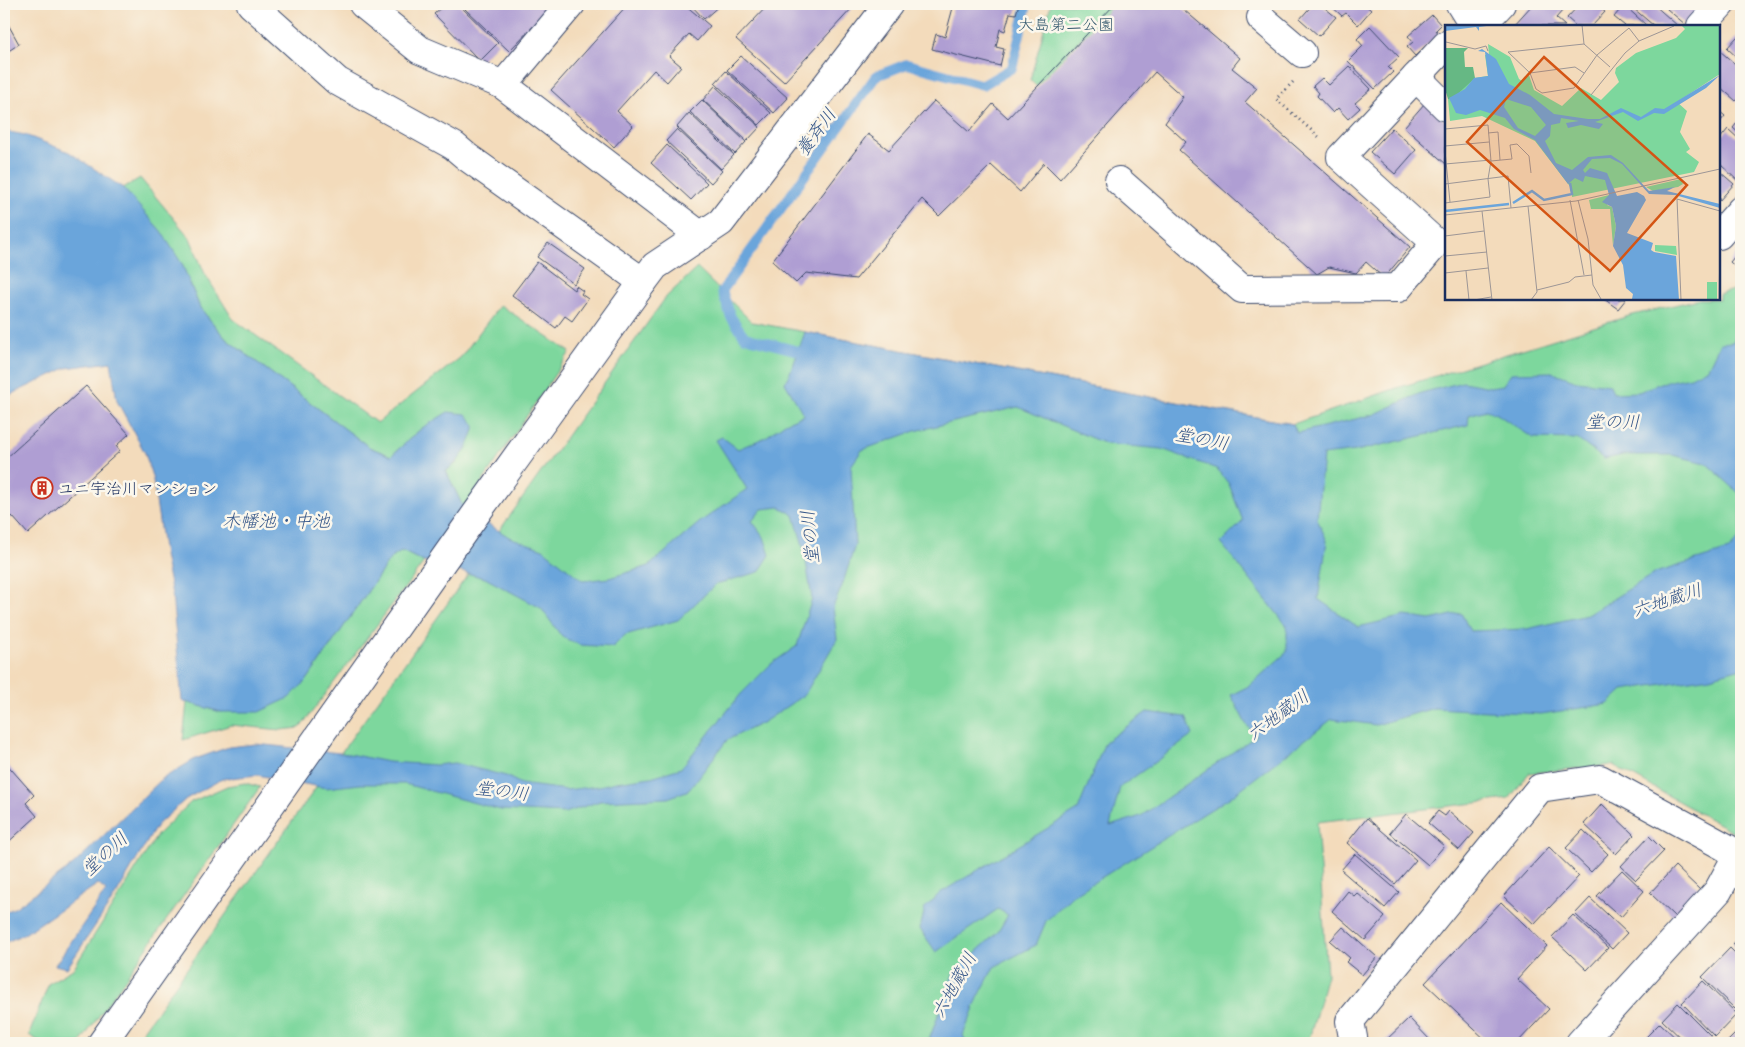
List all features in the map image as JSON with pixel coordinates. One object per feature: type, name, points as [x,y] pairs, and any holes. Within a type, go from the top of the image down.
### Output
[{"type":"street","points":[[251,4],[337,81],[454,146],[642,282]]},
{"type":"street","points":[[363,4],[420,50],[503,85],[700,236]]},
{"type":"street","points":[[503,85],[572,4]]},
{"type":"street","points":[[102,1043],[642,282],[655,266],[721,222],[888,4]]},
{"type":"street","points":[[1470,21],[1500,4]]},
{"type":"street","points":[[1702,25],[1721,4]]},
{"type":"street","points":[[1259,8],[1302,53]]},
{"type":"street","points":[[1119,181],[1242,289],[1398,288],[1436,243],[1341,157],[1445,46]]},
{"type":"street","points":[[1416,77],[1445,105]]},
{"type":"street","points":[[1720,234],[1741,210]]},
{"type":"street","points":[[1354,1043],[1350,1021],[1540,788],[1600,779],[1740,854],[1718,891],[1580,1043]]},
{"type":"path","points":[[1302,53],[1313,62],[1276,100],[1341,157]]},
{"type":"green space","name":"大島第二公園","points":[[1051,4],[1114,4],[1036,86],[1030,80]]},
{"type":"green space","points":[[140,178],[190,238],[205,274],[233,319],[377,423],[461,357],[500,305],[570,352],[464,509],[446,471],[457,463],[422,428],[391,456],[369,447],[226,339],[200,308],[182,264],[123,188]]},
{"type":"green space","points":[[697,268],[752,322],[1293,424],[1397,388],[1629,316],[1695,300],[1720,300],[1720,294],[1741,288],[1741,795],[1737,834],[1613,765],[1529,773],[1509,799],[1317,822],[1327,975],[1308,1043],[134,1043],[666,297]]},
{"type":"green space","points":[[402,551],[424,562],[300,728],[281,730],[231,725],[183,740],[187,702],[221,712],[307,680],[390,559]]},
{"type":"green space","points":[[245,783],[260,787],[80,1043],[42,1043],[29,1035],[49,983],[73,969],[158,834],[191,802],[227,786]]},
{"type":"water","points":[[4,131],[25,135],[69,152],[123,188],[161,231],[182,264],[200,308],[226,339],[369,447],[391,456],[422,428],[448,412],[466,414],[475,425],[471,438],[465,451],[452,467],[446,471],[464,509],[509,537],[543,549],[583,581],[609,578],[649,566],[700,522],[747,489],[716,440],[722,437],[738,449],[766,437],[785,423],[804,415],[785,383],[805,332],[1293,424],[1297,433],[1373,415],[1421,393],[1463,382],[1490,387],[1503,385],[1511,373],[1552,372],[1577,381],[1610,385],[1613,393],[1639,392],[1660,383],[1691,377],[1708,368],[1720,343],[1733,342],[1741,323],[1741,496],[1706,463],[1672,455],[1623,455],[1604,459],[1577,439],[1533,438],[1497,414],[1486,410],[1469,415],[1468,425],[1356,451],[1323,455],[1317,519],[1327,541],[1318,599],[1358,627],[1405,616],[1430,620],[1461,613],[1470,631],[1527,629],[1587,615],[1655,573],[1729,550],[1741,536],[1741,668],[1710,677],[1623,690],[1608,704],[1541,714],[1434,708],[1376,725],[1332,719],[1229,798],[1072,896],[1046,921],[1036,945],[994,967],[978,998],[963,1035],[966,1043],[928,1043],[954,972],[998,932],[1008,915],[998,909],[936,952],[920,929],[925,908],[940,893],[1078,810],[1105,742],[1147,712],[1186,717],[1193,735],[1120,787],[1110,826],[1141,816],[1256,736],[1246,724],[1231,695],[1249,686],[1287,652],[1287,626],[1221,543],[1243,521],[1229,484],[1217,469],[1162,449],[1106,444],[1018,407],[915,431],[862,450],[851,466],[855,545],[833,607],[837,639],[805,694],[764,722],[727,740],[689,790],[668,798],[600,801],[565,813],[501,810],[405,784],[360,784],[326,788],[257,775],[222,779],[186,799],[157,825],[117,893],[67,968],[55,965],[106,891],[98,884],[26,933],[4,943],[4,913],[16,907],[73,865],[162,779],[195,759],[229,747],[256,744],[349,754],[388,762],[436,765],[454,763],[506,776],[521,784],[566,790],[651,777],[681,768],[741,694],[771,664],[797,646],[812,599],[804,549],[794,515],[780,507],[762,509],[752,521],[764,537],[770,555],[759,572],[716,584],[678,620],[625,635],[613,647],[580,645],[562,637],[541,608],[485,578],[424,562],[402,551],[390,559],[307,680],[289,698],[259,712],[221,712],[182,701],[172,594],[153,480],[145,453],[117,401],[111,362],[66,368],[4,398]]},
{"type":"building","points":[[387,4],[399,4],[394,10]]},
{"type":"building","points":[[445,4],[458,4],[498,43],[480,61],[434,14]]},
{"type":"building","points":[[470,4],[540,4],[548,11],[509,51],[465,9]]},
{"type":"building","points":[[628,4],[684,4],[710,26],[697,41],[689,34],[669,56],[681,66],[667,82],[654,70],[617,111],[633,126],[614,147],[551,90]]},
{"type":"building","points":[[690,4],[721,4],[704,19]]},
{"type":"building","points":[[769,4],[851,4],[854,6],[784,82],[736,39]]},
{"type":"building","points":[[954,4],[1019,4],[1016,14],[1010,13],[1005,31],[1000,29],[996,47],[1004,49],[1000,66],[932,49],[936,34],[945,37]]},
{"type":"building","points":[[1115,4],[1177,4],[1240,58],[1232,68],[1257,88],[1245,102],[1410,247],[1384,278],[1366,262],[1356,273],[1329,267],[1317,274],[1179,150],[1186,142],[1165,123],[1183,97],[1155,72],[1060,179],[1044,163],[1020,192],[991,165],[939,216],[922,199],[856,279],[806,273],[796,283],[772,261],[868,134],[889,150],[934,101],[969,132],[993,104],[1008,118]]},
{"type":"building","points":[[1313,4],[1320,4],[1336,17],[1319,36],[1300,19]]},
{"type":"building","points":[[1329,4],[1364,4],[1371,10],[1358,25],[1346,13],[1342,16]]},
{"type":"building","points":[[1533,4],[1556,4],[1563,10],[1556,18],[1564,25],[1514,25]]},
{"type":"building","points":[[1580,4],[1595,4],[1605,12],[1593,25],[1575,25],[1567,18]]},
{"type":"building","points":[[1637,4],[1653,4],[1677,25],[1653,25],[1633,8]]},
{"type":"building","points":[[1672,4],[1697,4],[1702,8],[1686,25],[1667,9]]},
{"type":"building","points":[[1624,5],[1646,25],[1624,25],[1614,17]]},
{"type":"building","points":[[1432,15],[1441,25],[1436,30],[1439,34],[1415,56],[1407,47],[1413,42],[1408,36]]},
{"type":"building","points":[[4,17],[19,44],[4,54]]},
{"type":"building","points":[[1370,26],[1399,57],[1388,67],[1393,72],[1375,89],[1348,61],[1363,46],[1357,39]]},
{"type":"building","points":[[1737,37],[1741,41],[1741,61],[1727,48]]},
{"type":"building","points":[[1720,51],[1741,69],[1741,96],[1736,101],[1720,87]]},
{"type":"building","points":[[741,56],[788,98],[774,113],[727,70]]},
{"type":"building","points":[[1349,66],[1371,89],[1355,103],[1360,108],[1348,119],[1338,108],[1333,113],[1317,96],[1319,93],[1313,86],[1322,78],[1329,85]]},
{"type":"building","points":[[726,71],[771,113],[759,125],[715,83]]},
{"type":"building","points":[[715,86],[760,127],[747,141],[703,100]]},
{"type":"building","points":[[702,100],[746,142],[735,154],[690,112]]},
{"type":"building","points":[[1425,103],[1445,121],[1445,163],[1404,127]]},
{"type":"building","points":[[1720,112],[1725,116],[1720,122]]},
{"type":"building","points":[[689,113],[734,155],[721,169],[677,127]]},
{"type":"building","points":[[1741,118],[1741,135],[1733,128]]},
{"type":"building","points":[[1392,128],[1416,150],[1395,174],[1370,152]]},
{"type":"building","points":[[677,129],[722,171],[711,183],[666,141]]},
{"type":"building","points":[[1728,129],[1741,141],[1741,184],[1720,164],[1720,139]]},
{"type":"building","points":[[667,145],[707,183],[691,200],[651,163]]},
{"type":"building","points":[[1720,172],[1734,184],[1720,200]]},
{"type":"building","points":[[548,243],[585,269],[574,284],[537,257]]},
{"type":"building","points":[[1741,249],[1741,272],[1730,262]]},
{"type":"building","points":[[537,262],[574,290],[576,286],[583,291],[581,294],[588,299],[572,321],[565,316],[556,328],[512,295]]},
{"type":"building","points":[[1605,300],[1625,300],[1618,309]]},
{"type":"building","name":"ユニ宇治川マンション","points":[[86,386],[129,434],[116,446],[120,451],[28,534],[12,516],[4,523],[4,460]]},
{"type":"building","points":[[4,761],[34,795],[26,803],[37,816],[4,846]]},
{"type":"building","points":[[1602,804],[1634,835],[1616,854],[1584,824]]},
{"type":"building","points":[[1438,811],[1445,816],[1449,811],[1474,833],[1459,850],[1428,823]]},
{"type":"building","points":[[1406,814],[1444,846],[1428,865],[1390,833]]},
{"type":"building","points":[[1367,818],[1416,860],[1395,884],[1347,843]]},
{"type":"building","points":[[1583,830],[1608,854],[1591,872],[1566,848]]},
{"type":"building","points":[[1649,836],[1664,851],[1636,880],[1621,866]]},
{"type":"building","points":[[1549,847],[1579,876],[1534,924],[1504,896]]},
{"type":"building","points":[[1355,854],[1399,892],[1385,908],[1341,870]]},
{"type":"building","points":[[1675,866],[1700,890],[1675,917],[1650,893]]},
{"type":"building","points":[[1622,870],[1644,891],[1621,917],[1597,896]]},
{"type":"building","points":[[1348,891],[1354,896],[1357,893],[1385,917],[1365,940],[1332,911]]},
{"type":"building","points":[[1590,898],[1627,933],[1612,949],[1575,914]]},
{"type":"building","points":[[1501,902],[1547,946],[1517,979],[1549,1009],[1517,1043],[1489,1043],[1425,983]]},
{"type":"building","points":[[1573,915],[1608,948],[1587,970],[1552,937]]},
{"type":"building","points":[[1343,927],[1377,957],[1362,975],[1346,962],[1350,958],[1330,941]]},
{"type":"building","points":[[1741,935],[1741,953],[1733,944]]},
{"type":"building","points":[[1730,948],[1741,959],[1741,1003],[1735,1009],[1702,977]]},
{"type":"building","points":[[1703,981],[1737,1014],[1715,1037],[1682,1003]]},
{"type":"building","points":[[1678,1003],[1712,1037],[1705,1043],[1686,1043],[1662,1020]]},
{"type":"building","points":[[1409,1018],[1433,1043],[1383,1043]]},
{"type":"building","points":[[1660,1023],[1681,1043],[1640,1043]]},
{"type":"building","points":[[1741,1028],[1741,1043],[1727,1042]]},
{"type":"waterway","name":"養斉川","points":[[798,351],[745,337],[731,317],[722,291],[876,76],[907,64],[983,85],[1012,68],[1027,4]]},
{"type":"place","name":"ユニ宇治川マンション","points":[[42,488]]},
{"type":"water label","name":"堂の川","points":[[1613,422]]},
{"type":"water label","name":"堂の川","points":[[1202,439]]},
{"type":"water label","name":"木幡池・中池","points":[[276,521]]},
{"type":"water label","name":"堂の川","points":[[810,537]]},
{"type":"water label","name":"六地蔵川","points":[[1667,600]]},
{"type":"water label","name":"六地蔵川","points":[[1278,715]]},
{"type":"water label","name":"堂の川","points":[[502,791]]},
{"type":"water label","name":"堂の川","points":[[105,854]]},
{"type":"water label","name":"六地蔵川","points":[[954,985]]}]
